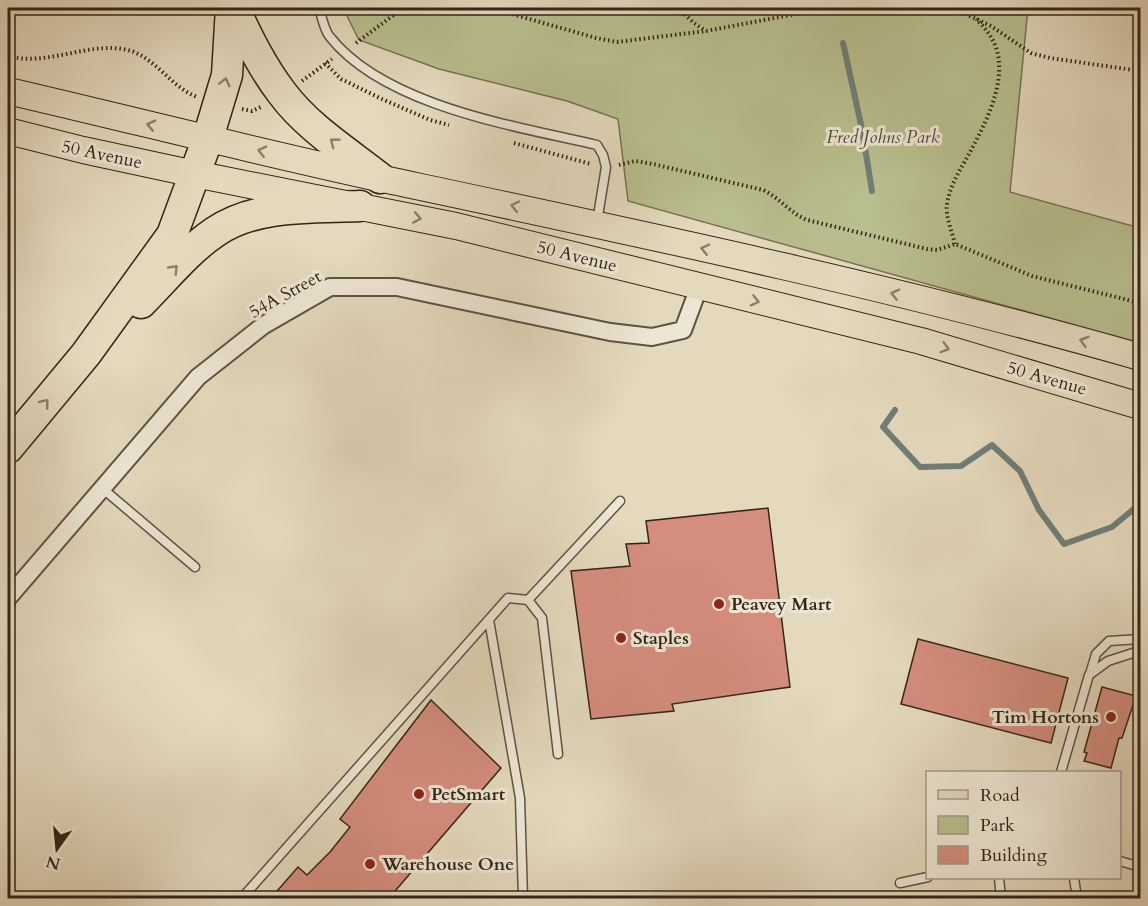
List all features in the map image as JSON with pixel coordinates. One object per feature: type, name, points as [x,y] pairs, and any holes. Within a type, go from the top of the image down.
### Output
[{"type":"highway","points":[[232,8],[252,48],[283,95],[316,128],[380,178]]},
{"type":"highway","points":[[8,448],[86,354],[172,234],[208,138],[227,75],[232,8]]},
{"type":"highway","points":[[86,354],[134,310],[196,247],[217,231],[241,219],[265,212],[360,206]]},
{"type":"main road","name":"50 Avenue","points":[[8,91],[380,178],[597,224],[1057,333],[1140,357]]},
{"type":"main road","name":"50 Avenue","points":[[9,131],[83,150],[195,174],[456,226],[921,340],[1140,406]]},
{"type":"main road","points":[[9,131],[177,156],[196,149],[208,138]]},
{"type":"street","name":"54A Street","points":[[8,598],[198,376],[264,325],[330,287],[396,287],[610,332],[652,337],[683,330],[699,287]]},
{"type":"lane","points":[[319,8],[328,36],[370,74],[437,105],[597,146],[603,155],[606,167],[597,224]]},
{"type":"lane","points":[[102,488],[195,567]]},
{"type":"lane","points":[[528,600],[620,501]]},
{"type":"lane","points":[[242,898],[508,598],[528,600],[542,618],[558,754]]},
{"type":"lane","points":[[489,620],[520,798],[523,898]]},
{"type":"lane","points":[[1061,771],[1096,654],[1109,641],[1140,639]]},
{"type":"lane","points":[[1089,675],[1108,661],[1136,652],[1140,654]]},
{"type":"lane","points":[[1121,862],[1140,867]]},
{"type":"lane","points":[[900,883],[926,877]]},
{"type":"lane","points":[[999,879],[1001,898]]},
{"type":"lane","points":[[1059,898],[1076,898],[1074,879]]},
{"type":"path","points":[[8,56],[22,60],[94,49],[131,51],[146,59],[176,85],[194,96],[252,111],[283,95],[403,8]]},
{"type":"path","points":[[491,8],[617,42],[706,31],[827,8]]},
{"type":"path","points":[[678,8],[706,31]]},
{"type":"path","points":[[953,8],[976,19],[1031,53],[1050,58],[1140,71]]},
{"type":"path","points":[[956,244],[946,207],[952,182],[987,117],[998,78],[998,52],[976,19]]},
{"type":"path","points":[[606,167],[635,161],[763,190],[807,220],[927,249],[937,250],[956,244],[1032,276],[1140,303]]},
{"type":"green space","name":"Fred Johns Park","points":[[343,8],[1028,8],[1010,192],[1140,228],[1140,343],[628,201],[618,119],[567,101],[439,69],[359,40]]},
{"type":"building","name":"Peavey Mart","points":[[768,508],[790,687],[672,704],[674,711],[591,719],[571,571],[630,566],[626,544],[649,543],[646,521]]},
{"type":"building","points":[[918,639],[1068,678],[1051,743],[901,704]]},
{"type":"building","name":"Tim Hortons","points":[[1102,687],[1136,696],[1122,738],[1119,738],[1111,768],[1084,761],[1087,753],[1084,752]]},
{"type":"building","name":"PetSmart","points":[[431,700],[501,768],[389,898],[271,898],[298,867],[307,875],[330,852],[350,827],[340,819]]},
{"type":"waterway","points":[[843,43],[862,129],[872,191]]},
{"type":"waterway","points":[[895,410],[883,427],[920,467],[961,466],[992,445],[1020,471],[1039,510],[1064,544],[1112,527],[1135,508],[1140,507]]},
{"type":"place","name":"Peavey Mart","points":[[719,604]]},
{"type":"place","name":"Staples","points":[[621,638]]},
{"type":"place","name":"Tim Hortons","points":[[1111,717]]},
{"type":"place","name":"PetSmart","points":[[419,794]]},
{"type":"place","name":"Warehouse One","points":[[370,864]]}]
